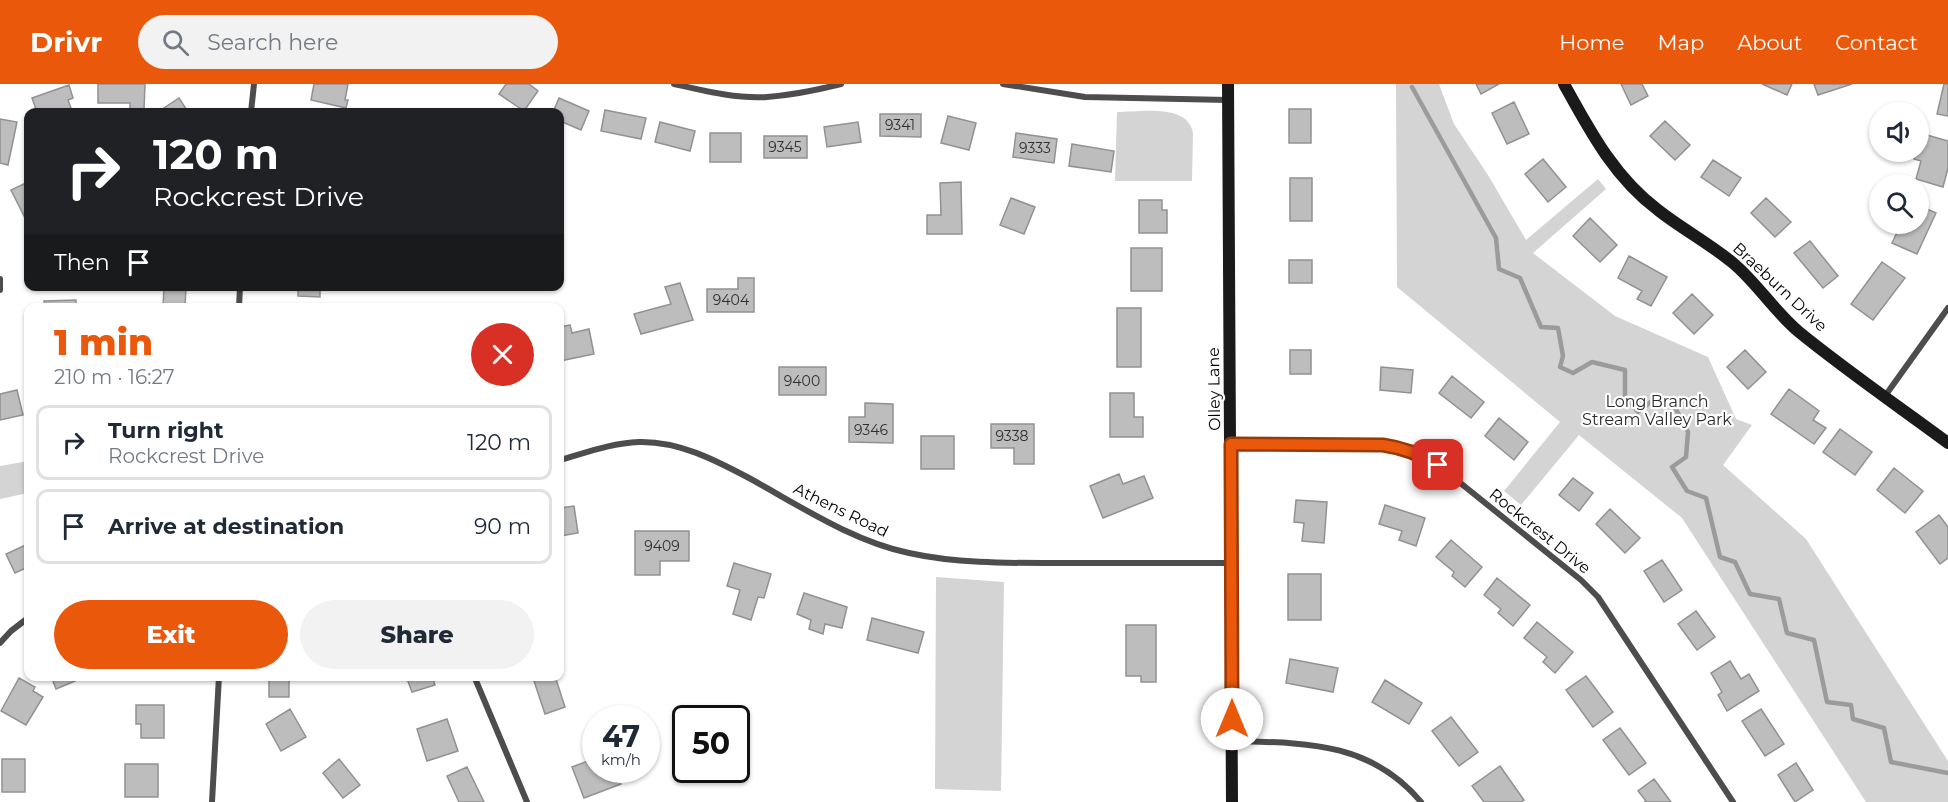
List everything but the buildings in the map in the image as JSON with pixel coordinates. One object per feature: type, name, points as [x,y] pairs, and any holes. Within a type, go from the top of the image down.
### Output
[{"type":"main road","name":"Olley Lane","points":[[1228,84],[1232,802]]},
{"type":"main road","name":"Braeburn Drive","points":[[1564,84],[1594,139],[1627,183],[1659,211],[1705,241],[1734,264],[1798,331],[1948,443]]},
{"type":"street","points":[[251,108],[254,84]]},
{"type":"street","points":[[674,84],[717,94],[766,97],[801,93],[841,84]]},
{"type":"street","points":[[1003,84],[1084,97],[1228,100]]},
{"type":"street","points":[[0,279],[0,290]]},
{"type":"street","points":[[1885,396],[1948,308]]},
{"type":"street","name":"Athens Road","points":[[564,459],[613,445],[637,442],[662,443],[687,449],[715,460],[859,537],[884,547],[920,555],[994,563],[1231,563]]},
{"type":"street","name":"Rockcrest Drive","points":[[1231,444],[1383,445],[1400,447],[1420,454],[1438,465],[1581,580],[1598,597],[1733,802]]},
{"type":"street","points":[[0,643],[24,621]]},
{"type":"street","points":[[212,802],[219,681]]},
{"type":"street","points":[[476,681],[527,802]]},
{"type":"street","points":[[1232,741],[1300,743],[1344,751],[1382,767],[1398,778],[1421,802]]},
{"type":"green space","name":"Long Branch Stream Valley Park","points":[[1396,84],[1439,84],[1454,124],[1488,175],[1526,240],[1598,179],[1606,189],[1533,253],[1615,316],[1708,357],[1736,419],[1752,425],[1723,465],[1806,539],[1948,761],[1948,802],[1866,802],[1682,518],[1579,435],[1521,505],[1504,491],[1560,422],[1397,287]]},
{"type":"green space","points":[[1162,111],[1182,117],[1189,123],[1193,133],[1192,181],[1115,181],[1117,112]]},
{"type":"green space","points":[[24,462],[24,494],[0,499],[0,466]]},
{"type":"green space","points":[[936,577],[1004,582],[1001,791],[935,789]]},
{"type":"waterway","points":[[1412,87],[1496,238],[1499,269],[1520,278],[1541,327],[1558,328],[1563,356],[1560,367],[1573,373],[1592,362],[1625,370],[1625,397],[1638,412],[1653,400],[1670,398],[1688,432],[1686,457],[1672,467],[1687,491],[1706,498],[1720,557],[1735,562],[1750,594],[1779,599],[1787,633],[1814,640],[1827,702],[1851,705],[1853,719],[1884,728],[1891,762],[1948,773]]},
{"type":"route","points":[[1232,719],[1231,444],[1383,445],[1400,447],[1420,454],[1438,465]]}]
